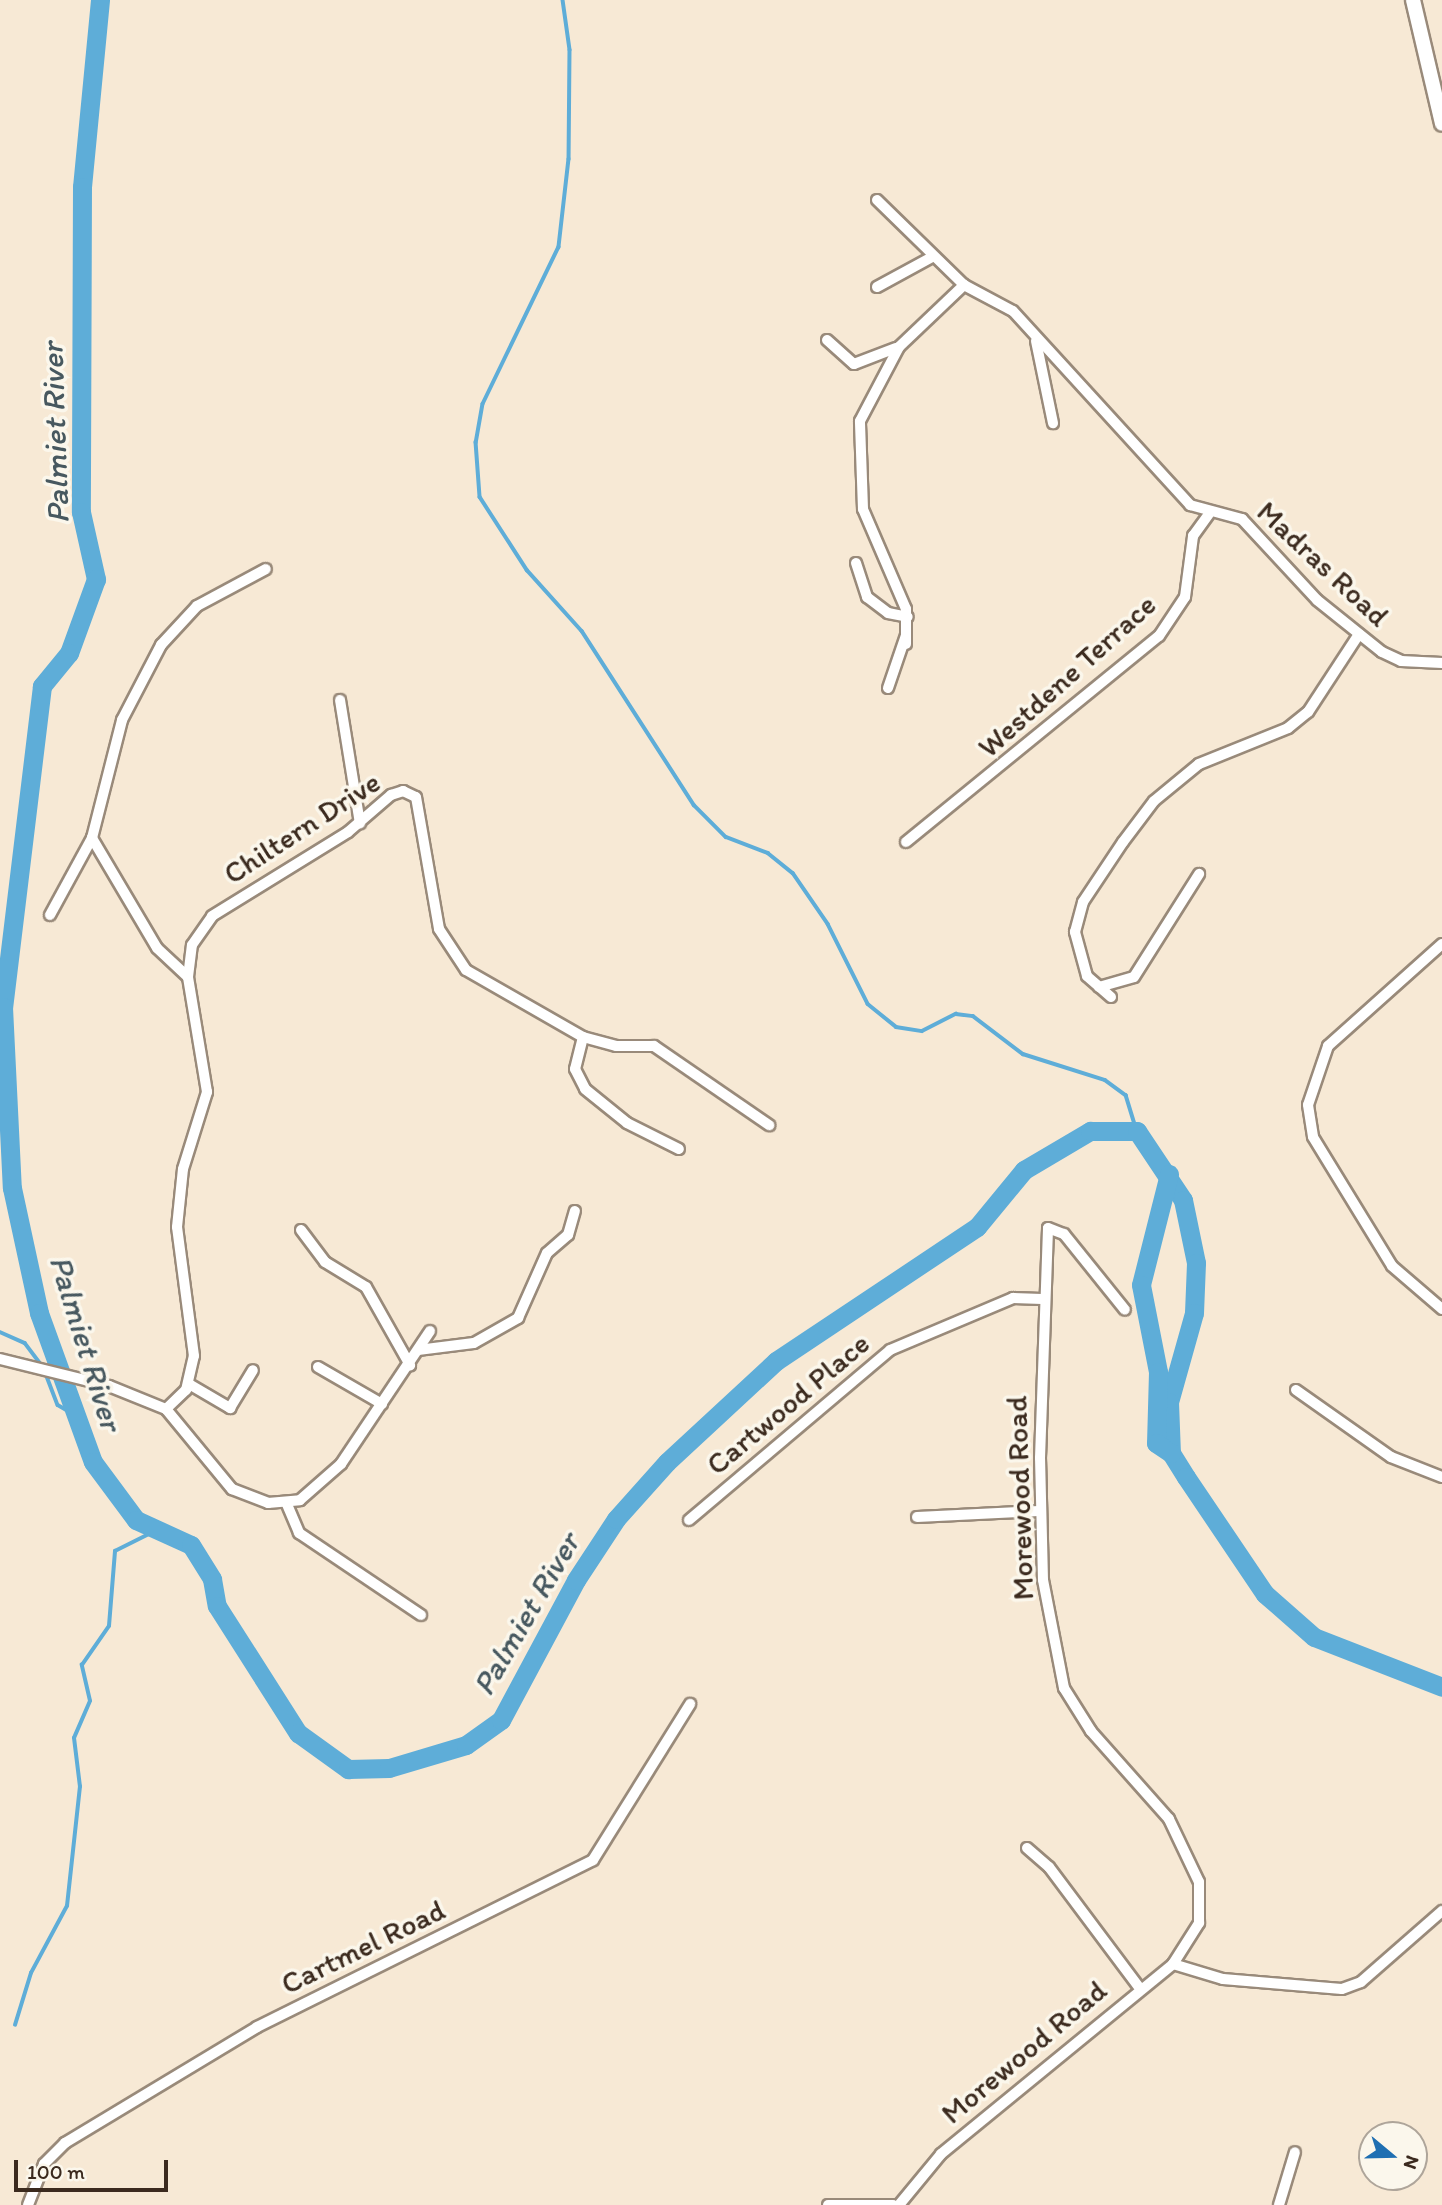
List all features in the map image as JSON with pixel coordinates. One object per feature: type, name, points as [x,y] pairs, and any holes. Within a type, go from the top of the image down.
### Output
[{"type":"street","points":[[1413,0],[1442,124]]},
{"type":"street","points":[[877,200],[932,257],[964,285],[1001,301],[1185,501],[1209,514]]},
{"type":"street","points":[[877,287],[932,257]]},
{"type":"street","points":[[888,688],[906,639],[908,617],[863,509],[858,433],[866,400],[898,347],[964,285]]},
{"type":"street","points":[[1035,338],[1053,423]]},
{"type":"street","points":[[827,340],[854,364],[898,347]]},
{"type":"street","name":"Madras Road","points":[[1209,514],[1242,519],[1292,576],[1359,634],[1401,661],[1442,663]]},
{"type":"street","name":"Westdene Terrace","points":[[906,842],[1158,636],[1185,597],[1193,536],[1209,514]]},
{"type":"street","points":[[856,563],[867,597],[888,613],[908,617]]},
{"type":"street","points":[[50,915],[92,838],[122,720],[161,645],[197,606],[266,569]]},
{"type":"street","points":[[1111,997],[1099,987],[1077,954],[1076,922],[1144,813],[1199,764],[1298,720],[1335,678],[1359,634]]},
{"type":"street","points":[[340,700],[360,823]]},
{"type":"street","name":"Chiltern Drive","points":[[189,1384],[194,1356],[178,1202],[207,1092],[188,977],[192,945],[212,916],[360,823],[391,795],[412,793],[435,916],[452,955],[514,1003],[583,1037],[616,1046],[654,1046],[769,1125]]},
{"type":"street","points":[[92,838],[157,948],[188,977]]},
{"type":"street","points":[[1099,987],[1134,978],[1199,874]]},
{"type":"street","points":[[1442,944],[1328,1046],[1308,1105],[1313,1137],[1392,1266],[1442,1309]]},
{"type":"street","points":[[583,1037],[575,1069],[585,1089],[627,1123],[679,1149]]},
{"type":"street","points":[[418,1350],[466,1345],[518,1318],[547,1253],[568,1235],[575,1211]]},
{"type":"street","name":"Morewood Road","points":[[899,2205],[942,2154],[1138,1986],[1173,1964],[1199,1923],[1199,1882],[1163,1811],[1091,1731],[1064,1688],[1046,1601],[1039,1511],[1042,1298],[1044,1240],[1053,1227],[1125,1310]]},
{"type":"street","points":[[301,1230],[325,1262],[366,1287],[410,1365]]},
{"type":"street","name":"Cartwood Place","points":[[689,1520],[890,1350],[1013,1298],[1042,1298]]},
{"type":"street","points":[[0,1359],[109,1386],[166,1409],[232,1489],[268,1503],[286,1502],[314,1493],[329,1479],[410,1365],[429,1331]]},
{"type":"street","points":[[318,1367],[382,1405]]},
{"type":"street","points":[[166,1409],[189,1384],[230,1408],[253,1370]]},
{"type":"street","points":[[1296,1390],[1391,1457],[1442,1477]]},
{"type":"street","points":[[286,1502],[299,1533],[421,1615]]},
{"type":"street","points":[[917,1517],[1039,1511]]},
{"type":"street","name":"Cartmel Road","points":[[28,2205],[44,2164],[65,2143],[257,2027],[593,1860],[690,1704]]},
{"type":"street","points":[[1027,1848],[1049,1867],[1138,1986]]},
{"type":"street","points":[[1173,1964],[1223,1979],[1342,1989],[1371,1974],[1442,1911]]},
{"type":"street","points":[[1279,2205],[1295,2152]]},
{"type":"street","points":[[828,2205],[893,2205]]},
{"type":"waterway","name":"Palmiet River","points":[[100,0],[82,187],[81,512],[96,579],[69,653],[42,686],[3,1007],[12,1188],[39,1313],[93,1462],[136,1520],[191,1545],[212,1579],[217,1606],[298,1733],[348,1769],[389,1768],[466,1745],[501,1720],[576,1580],[616,1519],[667,1462],[776,1361],[977,1227],[1024,1170],[1090,1131],[1137,1131],[1183,1200],[1196,1263],[1194,1313],[1169,1402],[1171,1453],[1186,1477],[1265,1594],[1314,1637],[1442,1687]]},
{"type":"waterway","points":[[563,0],[570,50],[569,159],[559,247],[483,404],[476,442],[480,497],[527,570],[582,631],[694,805],[726,837],[768,853],[793,873],[828,924],[868,1004],[896,1027],[922,1031],[956,1014],[973,1016],[1023,1054],[1105,1080],[1126,1095],[1137,1131]]},
{"type":"waterway","points":[[1169,1174],[1141,1285],[1158,1372],[1156,1443],[1171,1453]]},
{"type":"waterway","points":[[0,1332],[25,1343],[43,1367]]},
{"type":"waterway","points":[[46,1374],[58,1405],[72,1413]]},
{"type":"waterway","points":[[15,2025],[31,1973],[67,1906],[80,1787],[74,1738],[90,1701],[82,1665],[109,1626],[115,1551],[157,1530]]}]
